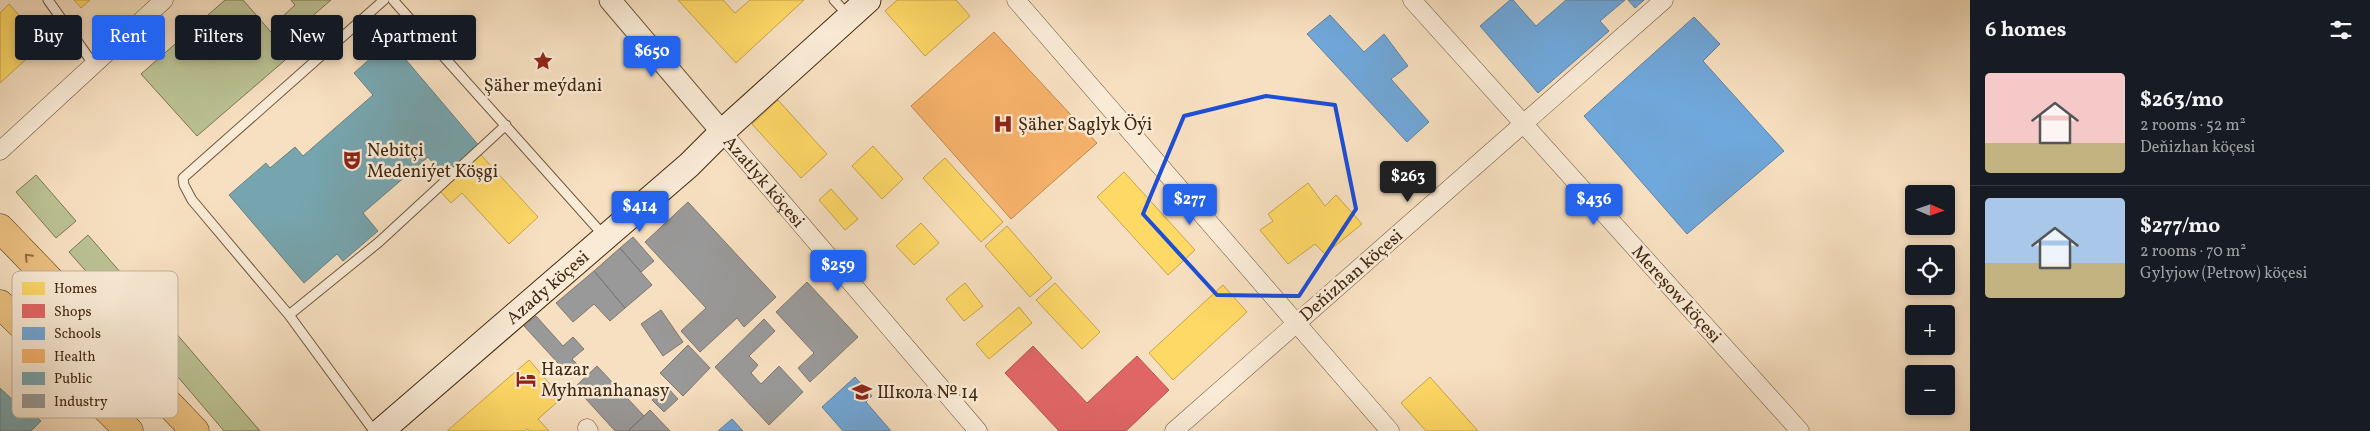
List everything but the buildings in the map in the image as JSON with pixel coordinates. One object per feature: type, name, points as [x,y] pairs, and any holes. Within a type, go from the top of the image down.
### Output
[{"type":"highway","points":[[0,228],[41,271]]},
{"type":"highway","points":[[0,304],[12,316]]},
{"type":"highway","points":[[178,413],[195,431]]},
{"type":"highway","points":[[116,418],[129,431]]},
{"type":"main road","name":"Azady köçesi","points":[[381,431],[689,165],[842,8],[868,0]]},
{"type":"street","points":[[0,152],[164,0]]},
{"type":"street","name":"Azatlyk köçesi","points":[[610,0],[978,431]]},
{"type":"street","points":[[1016,0],[1390,431]]},
{"type":"street","name":"Mereşow köçesi","points":[[1412,0],[1800,431]]},
{"type":"street","name":"Deňizhan köçesi","points":[[1174,431],[1664,0]]},
{"type":"lane","points":[[48,0],[94,65]]},
{"type":"lane","points":[[374,431],[289,315],[192,200],[184,185],[183,178],[384,0]]},
{"type":"lane","points":[[392,0],[506,125],[605,238]]},
{"type":"lane","points":[[289,315],[379,242],[506,125]]},
{"type":"highlighted area","points":[[1266,96],[1335,105],[1356,209],[1299,296],[1217,295],[1143,214],[1184,116]]},
{"type":"green space","points":[[225,0],[243,0],[256,15],[208,15]]},
{"type":"green space","points":[[291,0],[331,0],[314,15],[284,15],[295,5]]},
{"type":"green space","points":[[261,21],[271,32],[271,60],[285,60],[197,136],[141,74],[157,60],[165,60],[165,53],[175,44],[175,60],[261,60]]},
{"type":"green space","points":[[36,175],[76,221],[56,238],[16,192]]},
{"type":"green space","points":[[88,235],[119,271],[86,271],[69,252]]},
{"type":"green space","points":[[178,335],[260,431],[224,431],[178,377]]},
{"type":"place","name":"Şäher meýdani","points":[[543,61]]},
{"type":"place","name":"Şäher Saglyk Öýi","points":[[1003,124]]},
{"type":"place","name":"Nebitçi Medeniýet Köşgi","points":[[352,160]]},
{"type":"place","name":"Hazar Myhmanhanasy","points":[[526,379]]},
{"type":"place","name":"Школа № 14","points":[[862,392]]}]
